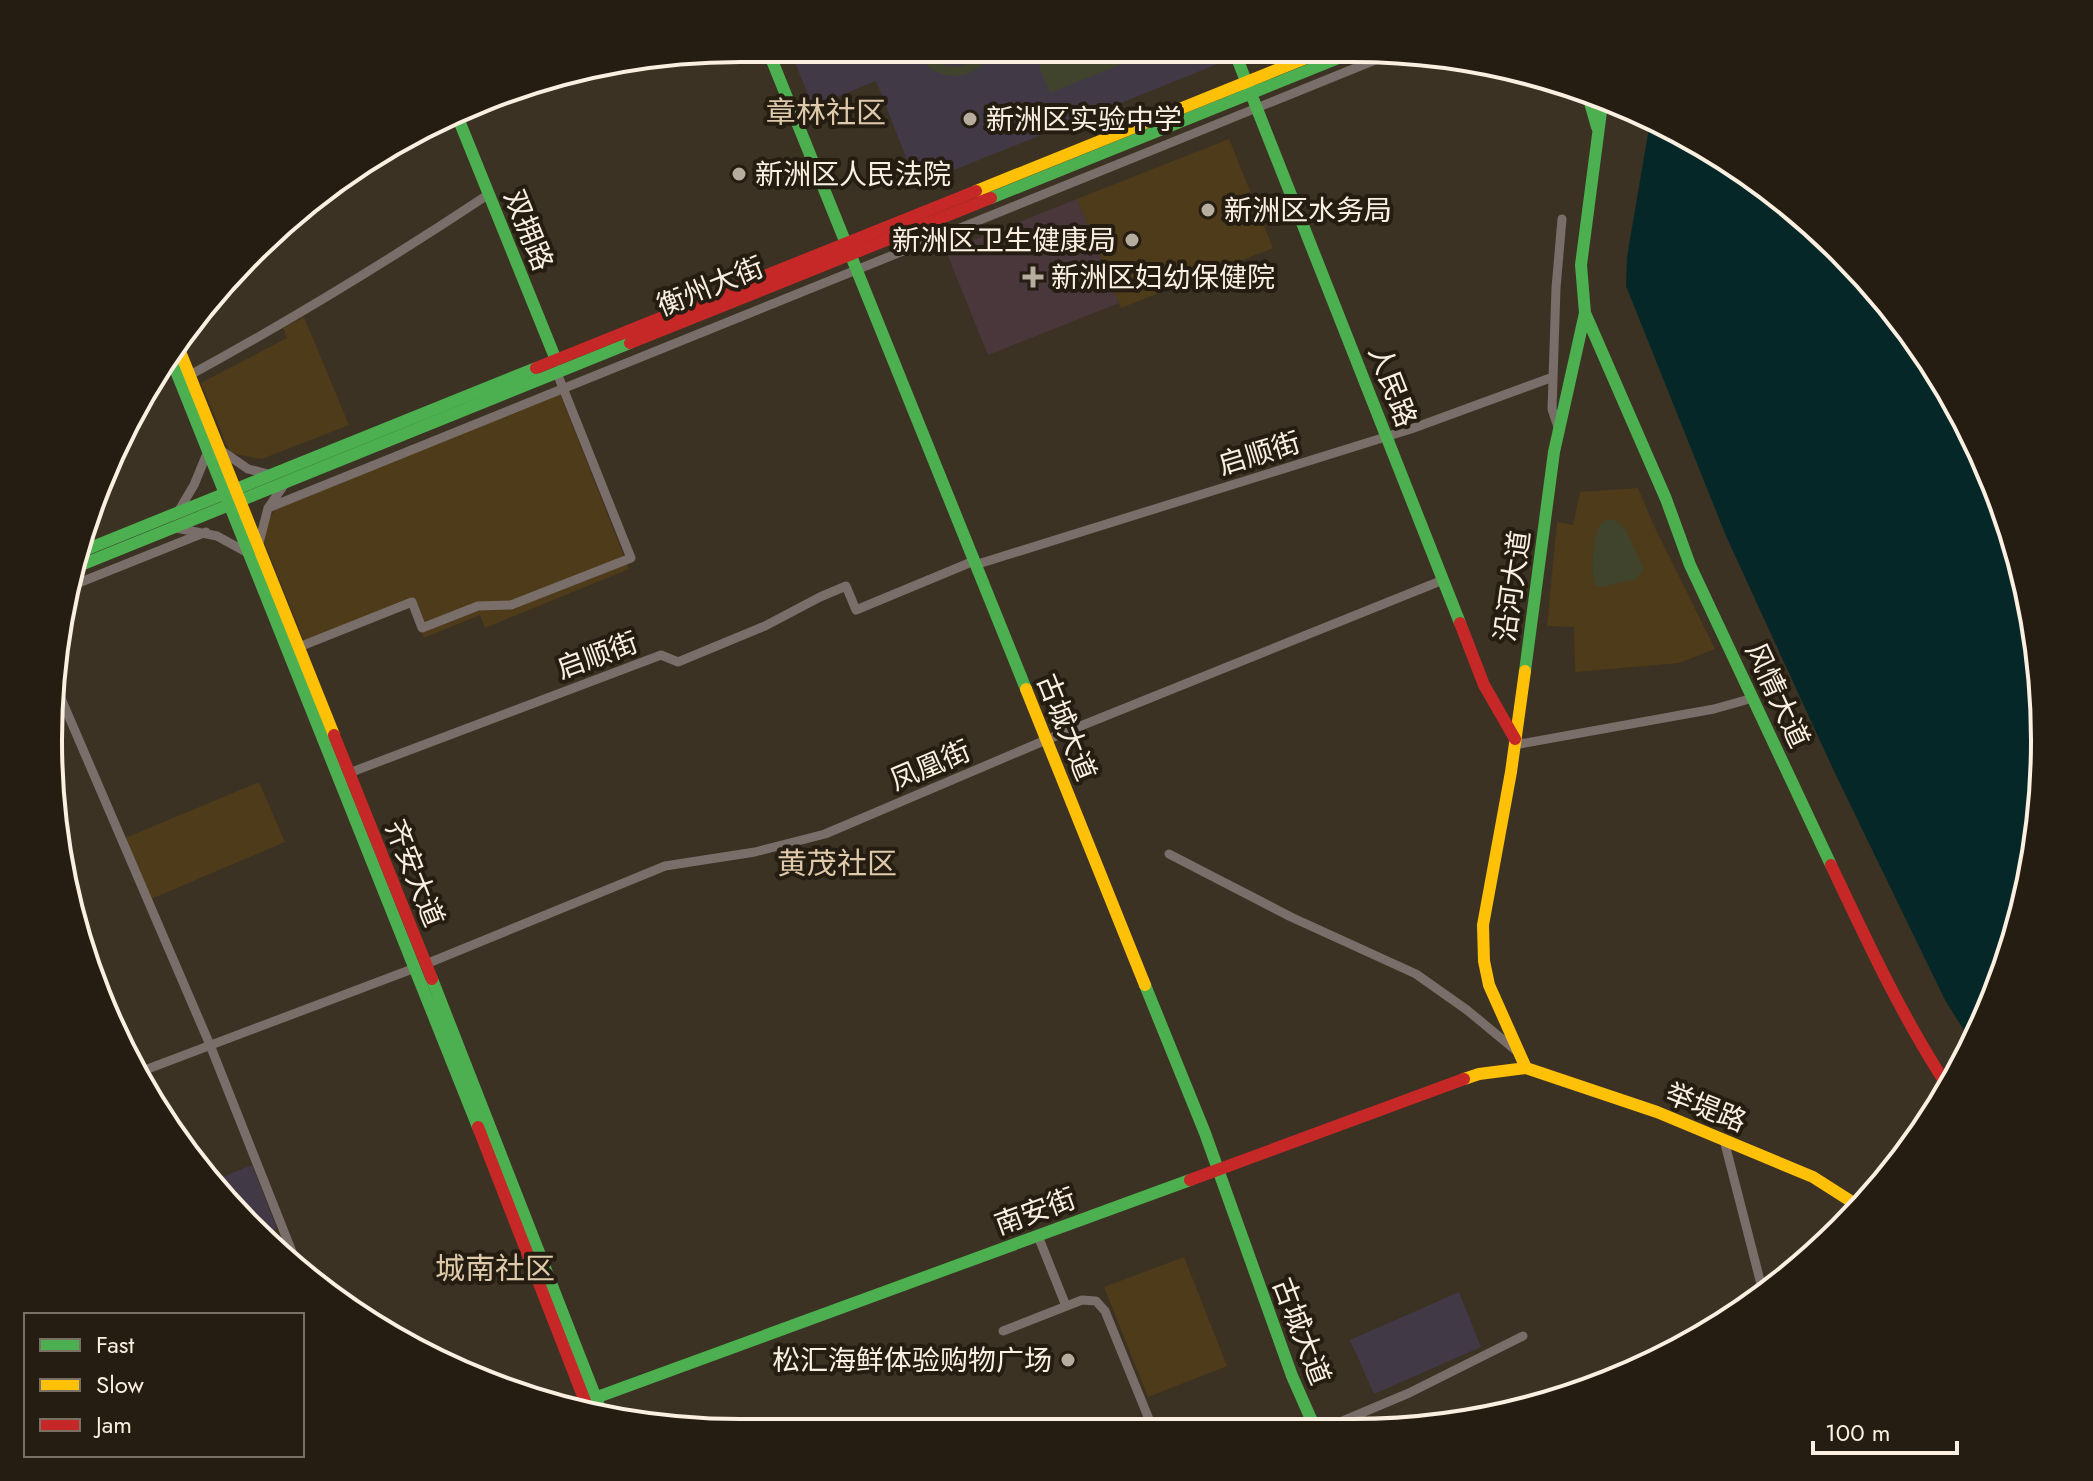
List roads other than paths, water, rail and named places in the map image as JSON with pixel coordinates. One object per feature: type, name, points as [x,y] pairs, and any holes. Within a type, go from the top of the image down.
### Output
[{"type":"main road","name":"古城大道","points":[[773,62],[1199,1118],[1292,1376],[1311,1419]]},
{"type":"main road","name":"人民路","points":[[1239,62],[1484,685],[1515,742]]},
{"type":"main road","name":"衡州大街","points":[[1249,87],[1302,62]]},
{"type":"main road","name":"衡州大街","points":[[90,548],[177,513],[286,482],[557,367],[848,249],[1249,87],[1323,62]]},
{"type":"main road","points":[[1591,106],[1599,135]]},
{"type":"main road","name":"沿河大道","points":[[1526,1068],[1489,985],[1482,937],[1515,742],[1559,430],[1585,313],[1581,265],[1601,110]]},
{"type":"main road","name":"双拥路","points":[[460,123],[557,367]]},
{"type":"main road","name":"风情大道","points":[[1585,313],[1666,499],[1690,565],[1891,991],[1942,1077]]},
{"type":"main road","name":"齐安大道","points":[[182,356],[213,449]]},
{"type":"main road","name":"齐安大道","points":[[175,366],[233,497],[594,1403]]},
{"type":"main road","name":"衡州大街","points":[[86,563],[173,528],[272,475],[557,367]]},
{"type":"main road","name":"齐安大道","points":[[254,550],[299,647],[420,966]]},
{"type":"main road","name":"南安街","points":[[586,1401],[1479,1074],[1526,1068]]},
{"type":"main road","name":"举堤路","points":[[1526,1068],[1657,1112],[1813,1177],[1850,1201]]},
{"type":"street","points":[[268,508],[1369,62]]},
{"type":"street","points":[[190,375],[290,321],[489,194]]},
{"type":"street","points":[[1559,430],[1552,409],[1562,219]]},
{"type":"street","name":"双拥路","points":[[299,647],[412,602],[422,628],[478,606],[511,605],[631,558],[557,367]]},
{"type":"street","name":"启顺街","points":[[349,773],[661,655],[678,662],[765,626],[846,586],[856,610],[975,563],[1387,436],[1553,377]]},
{"type":"street","points":[[177,513],[213,449],[248,469],[272,475]]},
{"type":"street","points":[[173,528],[206,532],[254,550],[268,508],[286,482]]},
{"type":"street","points":[[81,582],[206,532]]},
{"type":"street","name":"凤凰街","points":[[147,1069],[420,966],[665,866],[755,852],[825,834],[1046,740],[1443,580]]},
{"type":"street","points":[[1515,742],[1714,709],[1753,698]]},
{"type":"street","points":[[63,703],[210,1045],[291,1249]]},
{"type":"street","points":[[1169,854],[1291,917],[1416,974],[1467,1010],[1519,1053]]},
{"type":"street","points":[[1724,1140],[1761,1283]]},
{"type":"street","points":[[1038,1236],[1066,1306]]},
{"type":"street","points":[[1003,1331],[1091,1299],[1103,1308],[1149,1419]]},
{"type":"street","points":[[1347,1419],[1409,1393],[1523,1336]]},
{"type":"water","points":[[1649,130],[1692,153],[1766,202],[1800,230],[1863,293],[1891,327],[1940,401],[1979,481],[1995,522],[2018,608],[2030,696],[2030,785],[2018,873],[2008,916],[1995,959],[1965,1032],[1945,1000],[1833,769],[1726,536],[1626,286],[1627,257]]},
{"type":"place","name":"新洲区实验中学","points":[[970,119]]},
{"type":"place","name":"新洲区人民法院","points":[[739,174]]},
{"type":"place","name":"新洲区水务局","points":[[1208,210]]},
{"type":"place","name":"新洲区卫生健康局","points":[[1132,240]]},
{"type":"place","name":"新洲区妇幼保健院","points":[[1033,277]]},
{"type":"place","name":"松汇海鲜体验购物广场","points":[[1068,1360]]},
{"type":"district","name":"章林社区","points":[[826,113]]},
{"type":"district","name":"黄茂社区","points":[[837,864]]},
{"type":"district","name":"城南社区","points":[[495,1269]]}]
